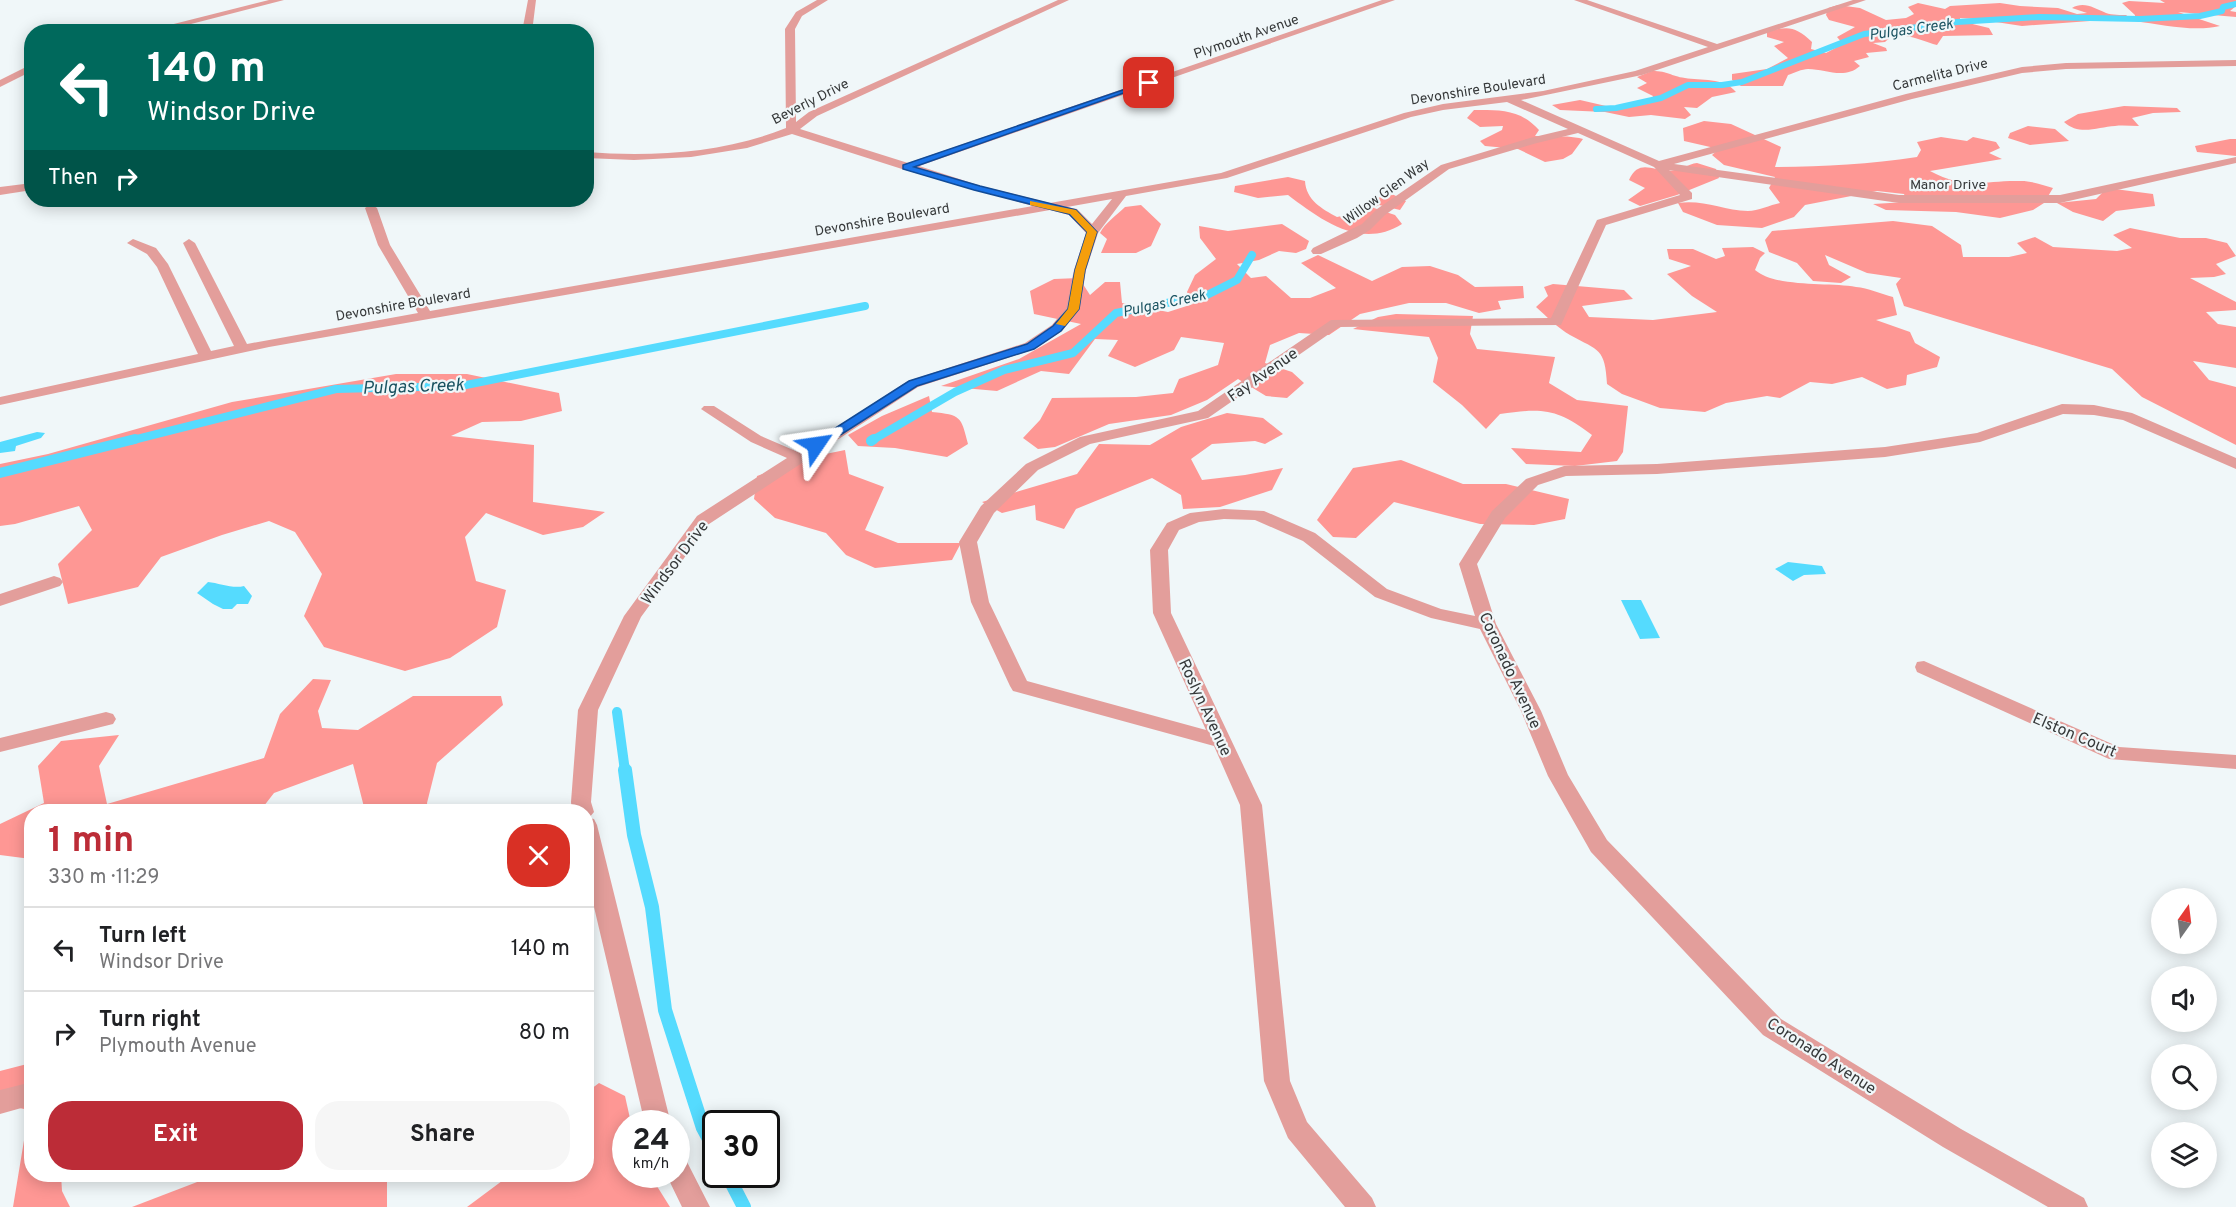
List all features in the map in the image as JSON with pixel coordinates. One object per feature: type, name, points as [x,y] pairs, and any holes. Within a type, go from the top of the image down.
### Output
[{"type":"street","points":[[180,24],[280,0]]},
{"type":"street","points":[[528,24],[532,0]]},
{"type":"street","points":[[824,0],[801,12],[792,20],[789,29],[791,130],[906,167],[1043,206],[1073,212],[1092,232]]},
{"type":"street","name":"Beverly Drive","points":[[594,155],[633,157],[674,155],[762,140],[791,130],[813,114],[1065,0]]},
{"type":"street","name":"Plymouth Avenue","points":[[906,167],[1391,0]]},
{"type":"street","name":"Devonshire Boulevard","points":[[0,401],[242,348],[1223,176],[1254,168],[1369,126],[1408,115],[1443,107],[1543,94],[1638,73],[1862,0]]},
{"type":"street","points":[[1585,1],[1716,47]]},
{"type":"street","name":"Carmelita Drive","points":[[1658,165],[1865,108],[2022,70],[2066,66],[2236,63]]},
{"type":"street","points":[[0,84],[24,71]]},
{"type":"street","name":"Fay Avenue","points":[[1222,741],[1020,686],[980,602],[968,542],[987,510],[1032,467],[1085,440],[1203,415],[1336,323],[1556,322],[1601,223],[1688,195],[1658,165],[1510,99]]},
{"type":"street","name":"Willow Glen Way","points":[[1317,251],[1353,236],[1381,212],[1445,167],[1534,140],[1579,130]]},
{"type":"street","name":"Manor Drive","points":[[1658,165],[1899,199],[2049,199],[2236,160]]},
{"type":"street","points":[[0,191],[24,187]]},
{"type":"street","name":"Windsor Drive","points":[[581,804],[588,710],[633,616],[703,520],[913,384],[1030,346],[1057,328],[1073,309],[1080,270],[1092,232],[1122,194]]},
{"type":"street","points":[[371,208],[384,246],[426,315]]},
{"type":"street","points":[[133,243],[152,251],[163,267],[206,356]]},
{"type":"street","points":[[189,243],[242,348]]},
{"type":"street","points":[[709,409],[756,439],[796,458]]},
{"type":"street","name":"Coronado Avenue","points":[[2074,1207],[1952,1138],[1772,1027],[1599,846],[1558,776],[1531,711],[1487,624],[1468,564],[1498,515],[1532,482],[1564,471],[1657,469],[1885,452],[1980,437],[2062,409],[2094,410],[2127,416],[2236,464]]},
{"type":"street","name":"Roslyn Avenue","points":[[1362,1207],[1297,1130],[1277,1082],[1251,805],[1162,613],[1159,550],[1173,527],[1196,517],[1224,514],[1258,515],[1309,537],[1381,593],[1437,614],[1487,624]]},
{"type":"street","points":[[0,600],[54,582]]},
{"type":"street","name":"Elston Court","points":[[1924,667],[2116,754],[2236,762]]},
{"type":"street","points":[[0,745],[106,719]]},
{"type":"street","name":"Windsor Drive","points":[[594,868],[654,1110]]},
{"type":"street","points":[[0,1102],[24,1096]]},
{"type":"street","points":[[686,1188],[696,1207]]},
{"type":"shaded area","points":[[2160,0],[2236,0],[2236,6],[2230,11],[2236,12],[2236,17],[2178,12],[2220,26],[2189,28],[2167,26],[2135,21],[2135,15],[2122,3],[2129,1],[2165,3]]},
{"type":"shaded area","points":[[1918,3],[1945,9],[1950,6],[2000,3],[2058,8],[2077,14],[2087,13],[2072,8],[2085,5],[2108,14],[2127,15],[2122,21],[2022,26],[1960,18],[1960,21],[1989,28],[1993,35],[1943,36],[1937,45],[1910,37],[1897,36],[1885,42],[1873,43],[1886,48],[1887,51],[1866,53],[1869,57],[1854,61],[1860,66],[1848,72],[1803,70],[1788,75],[1783,86],[1741,86],[1732,80],[1732,74],[1767,69],[1788,58],[1774,46],[1784,42],[1767,37],[1767,32],[1786,28],[1796,30],[1812,42],[1811,49],[1826,53],[1843,44],[1837,37],[1855,27],[1829,20],[1826,15],[1828,8],[1838,5],[1860,8],[1886,20],[1906,18],[1914,14],[1908,7]]},
{"type":"shaded area","points":[[1652,71],[1685,78],[1712,80],[1731,87],[1736,92],[1712,97],[1697,108],[1684,107],[1691,115],[1685,119],[1651,115],[1629,117],[1605,112],[1560,110],[1552,105],[1580,100],[1606,106],[1630,107],[1650,103],[1653,96],[1637,88],[1647,83],[1637,77]]},
{"type":"shaded area","points":[[2124,106],[2177,108],[2181,112],[2153,113],[2132,118],[2139,126],[2082,130],[2064,122],[2078,114]]},
{"type":"shaded area","points":[[1474,110],[1517,114],[1539,130],[1535,136],[1583,139],[1572,154],[1563,159],[1545,162],[1518,149],[1485,146],[1480,141],[1502,130],[1503,126],[1480,127],[1467,118]]},
{"type":"shaded area","points":[[1704,121],[1731,124],[1781,147],[1775,167],[1846,165],[1917,157],[1921,150],[1917,142],[1941,137],[1967,141],[1973,137],[1996,142],[2000,148],[1989,153],[2002,159],[1930,171],[1965,183],[2025,181],[2053,188],[2044,203],[2033,210],[2000,218],[1956,212],[1886,210],[1873,204],[1907,202],[1904,194],[1877,191],[1805,205],[1794,217],[1762,228],[1717,225],[1683,212],[1678,203],[1696,202],[1748,211],[1780,203],[1769,188],[1775,177],[1724,165],[1712,155],[1719,149],[1684,141],[1683,128]]},
{"type":"shaded area","points":[[2028,126],[2055,129],[2069,141],[2030,145],[2008,138],[2010,133]]},
{"type":"shaded area","points":[[2236,139],[2236,156],[2197,152],[2195,146]]},
{"type":"shaded area","points":[[1697,163],[1716,169],[1719,178],[1677,195],[1640,206],[1628,200],[1645,188],[1629,180],[1638,169],[1643,167],[1668,171]]},
{"type":"shaded area","points":[[1288,177],[1305,181],[1308,194],[1312,199],[1337,217],[1361,212],[1374,199],[1392,194],[1406,201],[1400,210],[1379,205],[1374,208],[1395,215],[1402,224],[1387,231],[1372,234],[1357,233],[1328,222],[1288,195],[1258,198],[1234,192],[1235,186]]},
{"type":"shaded area","points":[[2107,188],[2153,194],[2155,206],[2116,211],[2103,221],[2073,212],[2057,203],[2096,199]]},
{"type":"shaded area","points":[[1141,205],[1161,224],[1151,246],[1136,253],[1101,253],[1107,239],[1100,233],[1105,226],[1125,207]]},
{"type":"shaded area","points":[[1893,221],[1932,226],[1961,245],[1963,257],[2009,257],[2027,253],[2017,243],[2035,237],[2053,247],[2117,251],[2132,248],[2113,235],[2130,228],[2180,238],[2206,238],[2227,243],[2236,256],[2216,264],[2226,274],[2190,278],[2236,302],[2236,310],[2206,312],[2218,324],[2236,327],[2236,368],[2193,361],[2209,380],[2236,387],[2236,445],[2142,397],[2112,369],[1904,306],[1896,284],[1901,278],[1867,273],[1825,255],[1829,265],[1851,277],[1841,283],[1813,281],[1797,263],[1769,252],[1765,240],[1772,231]]},
{"type":"shaded area","points":[[1282,224],[1309,241],[1306,249],[1296,253],[1279,251],[1259,260],[1237,264],[1251,278],[1266,276],[1291,298],[1310,298],[1336,288],[1301,263],[1318,255],[1372,281],[1402,267],[1430,266],[1458,275],[1475,287],[1523,286],[1524,298],[1498,301],[1501,309],[1479,313],[1446,303],[1409,303],[1360,314],[1329,335],[1299,333],[1270,345],[1265,363],[1292,372],[1304,383],[1287,398],[1266,396],[1238,379],[1207,400],[1171,415],[1109,424],[1055,447],[1038,449],[1023,438],[1040,420],[1052,398],[1136,397],[1173,393],[1179,379],[1218,365],[1224,343],[1181,337],[1174,350],[1135,367],[1108,356],[1118,340],[1095,339],[1069,374],[1041,371],[997,391],[941,386],[1019,359],[1081,324],[1034,314],[1030,291],[1054,279],[1079,278],[1090,295],[1105,282],[1120,282],[1122,303],[1168,312],[1193,304],[1187,292],[1195,275],[1216,259],[1200,238],[1199,226],[1228,231]]},
{"type":"shaded area","points":[[1753,247],[1765,253],[1755,270],[1764,276],[1789,282],[1861,288],[1893,297],[1897,315],[1876,320],[1910,332],[1915,343],[1940,357],[1937,367],[1907,375],[1906,385],[1887,389],[1862,377],[1832,384],[1810,382],[1780,398],[1767,396],[1726,403],[1705,412],[1660,408],[1622,394],[1607,384],[1604,363],[1599,352],[1561,329],[1536,307],[1548,296],[1544,287],[1553,284],[1624,290],[1633,299],[1582,306],[1589,317],[1653,320],[1717,312],[1692,296],[1667,274],[1691,266],[1669,259],[1667,249],[1693,249],[1716,259],[1725,256],[1722,248]]},
{"type":"shaded area","points":[[1396,314],[1473,316],[1470,334],[1477,349],[1555,357],[1549,383],[1577,400],[1628,406],[1623,452],[1617,461],[1575,466],[1526,464],[1511,448],[1581,452],[1592,435],[1569,419],[1538,411],[1500,414],[1486,429],[1462,405],[1433,382],[1438,358],[1429,337],[1353,329],[1378,317]]},
{"type":"shaded area","points":[[396,374],[467,374],[559,393],[562,411],[521,421],[482,422],[451,436],[534,445],[533,502],[605,512],[583,527],[543,535],[486,513],[465,537],[476,581],[506,590],[497,627],[450,658],[405,671],[324,647],[304,616],[322,574],[295,532],[269,521],[161,557],[138,587],[68,604],[58,564],[92,530],[79,506],[0,526],[0,464],[48,454],[232,402]]},
{"type":"shaded area","points":[[929,396],[932,412],[954,416],[961,422],[966,435],[968,444],[947,457],[895,448],[858,446],[848,435],[882,416]]},
{"type":"shaded area","points":[[1227,413],[1263,418],[1283,434],[1265,444],[1255,441],[1212,444],[1191,459],[1202,480],[1283,468],[1272,490],[1220,507],[1183,509],[1181,495],[1152,478],[1076,509],[1064,529],[1036,520],[1035,505],[1002,513],[982,502],[1077,474],[1099,444],[1150,445],[1181,427]]},
{"type":"shaded area","points":[[845,450],[849,474],[884,487],[865,530],[898,543],[961,543],[952,560],[875,568],[846,555],[826,533],[775,518],[754,499],[757,476],[806,458]]},
{"type":"shaded area","points":[[1401,460],[1463,484],[1506,484],[1569,499],[1565,519],[1534,525],[1480,524],[1394,502],[1356,538],[1333,537],[1317,520],[1353,468]]},
{"type":"shaded area","points":[[313,679],[331,680],[318,711],[322,728],[358,730],[413,696],[501,696],[503,705],[437,763],[427,804],[363,804],[353,764],[274,793],[265,804],[107,804],[264,758],[280,714]]},
{"type":"shaded area","points":[[119,735],[99,766],[107,804],[42,804],[44,803],[38,766],[61,741]]},
{"type":"shaded area","points":[[24,813],[24,858],[0,855],[0,824]]},
{"type":"shaded area","points":[[24,1065],[24,1109],[0,1104],[0,1071]]},
{"type":"shaded area","points":[[599,1083],[625,1096],[628,1110],[612,1110],[612,1188],[658,1188],[670,1207],[467,1207],[501,1182],[594,1182],[594,1087]]},
{"type":"shaded area","points":[[24,1140],[24,1182],[61,1182],[62,1191],[70,1207],[13,1207]]},
{"type":"shaded area","points":[[197,1182],[387,1182],[387,1207],[132,1207]]},
{"type":"water","points":[[37,432],[45,433],[41,438],[16,446],[15,451],[0,453],[0,442]]},
{"type":"water","points":[[1788,562],[1822,566],[1826,574],[1804,575],[1793,581],[1775,569]]},
{"type":"water","points":[[208,582],[244,586],[252,596],[248,604],[237,604],[232,609],[223,609],[197,593]]},
{"type":"water","points":[[1621,600],[1641,600],[1660,638],[1640,639]]},
{"type":"waterway","name":"Pulgas Creek","points":[[1596,109],[1616,108],[1661,98],[1688,85],[1722,85],[1742,82],[1864,34],[1957,22],[2039,17],[2140,19],[2200,16],[2222,11],[2223,7],[2236,4]]},
{"type":"waterway","name":"Pulgas Creek","points":[[874,439],[871,441],[955,392],[1004,370],[1073,353],[1116,313],[1207,295],[1237,280],[1252,255]]},
{"type":"waterway","name":"Pulgas Creek","points":[[129,441],[336,389],[461,386],[865,306]]},
{"type":"waterway","name":"Pulgas Creek","points":[[0,473],[135,439]]},
{"type":"waterway","points":[[617,712],[625,771]]},
{"type":"waterway","points":[[625,770],[634,835],[652,907],[665,1010],[702,1125]]},
{"type":"waterway","points":[[734,1188],[744,1207]]},
{"type":"slow traffic","points":[[1033,203],[1073,212],[1092,232],[1080,270],[1073,309],[1061,324]]},
{"type":"route","points":[[816,445],[913,384],[1030,346],[1057,328],[1073,309],[1080,270],[1092,232],[1073,212],[1043,206],[906,167],[1149,83]]}]
